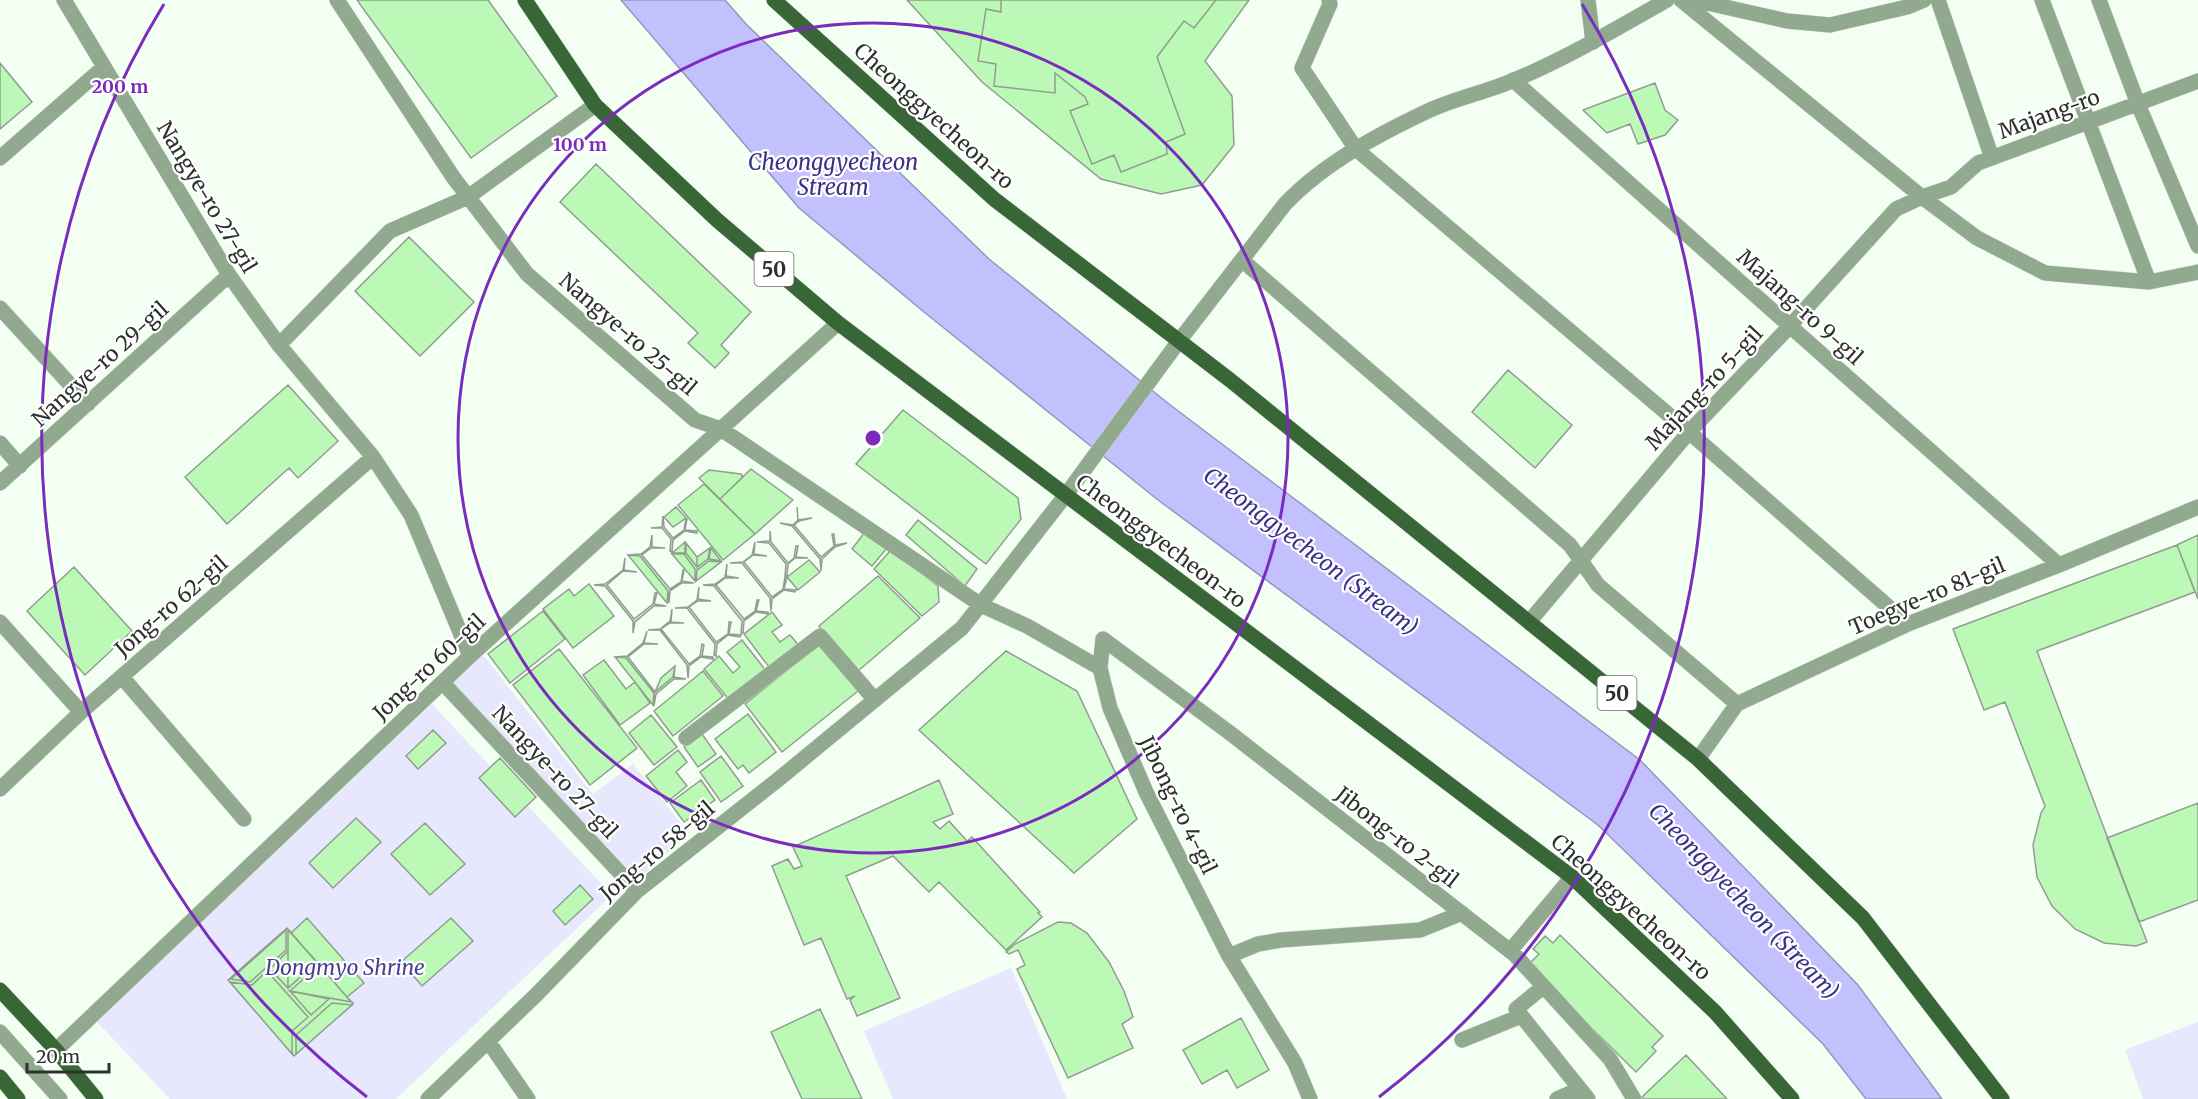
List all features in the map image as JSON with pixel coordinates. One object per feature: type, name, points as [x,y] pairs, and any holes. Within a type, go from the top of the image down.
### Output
[{"type":"main road","name":"Cheonggyecheon-ro","points":[[525,0],[595,105],[717,220],[838,322],[1065,496],[1572,877],[1715,1012],[1792,1099]]},
{"type":"main road","name":"Cheonggyecheon-ro","points":[[774,0],[994,199],[1179,341],[1698,759],[1863,918],[2002,1099]]},
{"type":"main road","points":[[0,990],[56,1050],[96,1099]]},
{"type":"main road","points":[[0,1077],[18,1099]]},
{"type":"street","name":"Nangye-ro 27-gil","points":[[64,0],[229,275],[279,345],[373,458],[411,515],[470,656]]},
{"type":"street","name":"Nangye-ro 25-gil","points":[[337,0],[453,177],[527,274],[695,420],[721,429],[981,605]]},
{"type":"street","points":[[1329,0],[1330,4],[1302,68],[1356,149],[1689,432],[1908,624]]},
{"type":"street","points":[[1588,0],[1593,42]]},
{"type":"street","points":[[1065,496],[1179,341],[1285,204],[1302,186],[1356,149],[1432,110],[1513,80],[1593,42],[1667,0]]},
{"type":"street","points":[[1681,0],[1922,197],[1977,238],[2045,273],[2149,282],[2198,272]]},
{"type":"street","points":[[1694,0],[1786,21],[1830,25],[1907,7],[1924,0]]},
{"type":"street","points":[[1938,0],[1992,158]]},
{"type":"street","points":[[2042,0],[2149,282]]},
{"type":"street","points":[[2099,0],[2138,104],[2198,246]]},
{"type":"street","points":[[0,158],[104,67]]},
{"type":"street","name":"Majang-ro 9-gil","points":[[1513,80],[2059,565]]},
{"type":"street","name":"Majang-ro","points":[[1922,197],[1952,188],[1978,163],[2198,81]]},
{"type":"street","points":[[279,345],[390,231],[468,196],[595,105]]},
{"type":"street","name":"Majang-ro 5-gil","points":[[1529,622],[1689,432],[1790,326],[1896,209],[1922,197]]},
{"type":"street","points":[[1243,261],[1570,545],[1598,585],[1737,704]]},
{"type":"street","name":"Nangye-ro 29-gil","points":[[0,483],[229,275]]},
{"type":"street","points":[[0,308],[88,404]]},
{"type":"street","name":"Jong-ro 60-gil","points":[[56,1050],[470,656],[838,322]]},
{"type":"street","points":[[0,442],[20,466]]},
{"type":"street","name":"Jong-ro 62-gil","points":[[0,789],[81,712],[373,458]]},
{"type":"street","name":"Jong-ro 58-gil","points":[[428,1099],[637,891],[780,778],[962,628],[1065,496]]},
{"type":"street","name":"Toegye-ro 81-gil","points":[[1698,759],[1737,704],[1908,624],[2198,507]]},
{"type":"street","points":[[981,605],[1027,626],[1100,668]]},
{"type":"street","points":[[0,622],[81,712]]},
{"type":"street","points":[[686,738],[820,636],[875,700]]},
{"type":"street","name":"Jibong-ro 4-gil","points":[[1103,639],[1100,668],[1110,708],[1146,792],[1228,956],[1295,1063],[1310,1099]]},
{"type":"street","name":"Jibong-ro 2-gil","points":[[1103,639],[1230,733],[1510,951],[1610,1059],[1634,1099]]},
{"type":"street","points":[[122,677],[244,819]]},
{"type":"street","name":"Nangye-ro 27-gil","points":[[442,683],[637,891]]},
{"type":"street","points":[[1510,951],[1572,877]]},
{"type":"street","points":[[1228,956],[1258,944],[1281,940],[1420,930],[1462,914]]},
{"type":"street","points":[[1544,987],[1516,1009],[1584,1094],[1557,1099]]},
{"type":"street","points":[[1462,1040],[1521,1016]]},
{"type":"street","points":[[0,1032],[60,1099]]},
{"type":"street","points":[[488,1041],[528,1099]]},
{"type":"green space","points":[[480,651],[593,794],[633,764],[689,833],[644,874],[637,877],[629,873],[452,682]]},
{"type":"green space","name":"Dongmyo Shrine","points":[[432,704],[490,766],[500,758],[536,797],[528,806],[612,895],[396,1099],[170,1099],[97,1022]]},
{"type":"green space","points":[[1011,968],[1067,1099],[893,1099],[864,1031]]},
{"type":"green space","points":[[2198,1022],[2198,1099],[2143,1099],[2125,1050]]},
{"type":"water","name":"Cheonggyecheon Stream","points":[[621,0],[725,0],[746,24],[989,259],[1169,404],[1640,760],[1858,985],[1942,1099],[1866,1099],[1823,1044],[1598,825],[1158,500],[924,312],[799,208]]},
{"type":"building","points":[[357,0],[488,0],[557,96],[471,158]]},
{"type":"building","points":[[907,0],[1249,0],[1205,61],[1232,96],[1234,145],[1202,185],[1161,194],[1101,179],[982,82]]},
{"type":"building","points":[[1001,0],[1216,0],[1194,28],[1184,21],[1157,57],[1185,134],[1166,142],[1167,154],[1121,172],[1114,155],[1092,164],[1070,111],[1088,104],[1085,97],[1055,73],[1055,93],[994,86],[996,64],[978,61],[986,9],[1001,12]]},
{"type":"building","points":[[0,63],[32,102],[0,129]]},
{"type":"building","points":[[1655,83],[1665,110],[1678,120],[1665,135],[1638,144],[1630,124],[1607,133],[1583,110]]},
{"type":"building","points":[[596,164],[751,312],[721,345],[729,353],[715,368],[688,343],[698,333],[560,202]]},
{"type":"building","points":[[409,237],[474,302],[420,356],[355,291]]},
{"type":"building","points":[[1508,370],[1572,425],[1535,468],[1472,412]]},
{"type":"building","points":[[288,385],[338,441],[298,478],[289,468],[227,524],[185,477]]},
{"type":"building","points":[[903,410],[1018,498],[1021,519],[986,564],[856,464]]},
{"type":"building","points":[[751,469],[793,500],[755,534],[720,499]]},
{"type":"building","points":[[709,470],[741,474],[743,477],[720,499],[699,478]]},
{"type":"building","points":[[704,484],[755,534],[723,560],[678,505]]},
{"type":"building","points":[[676,507],[686,518],[673,527],[664,517]]},
{"type":"building","points":[[663,516],[664,527],[673,538],[684,530],[686,518],[685,530],[697,531],[697,533],[685,531],[673,540],[672,552],[670,551],[671,539],[662,528],[651,528],[662,527]]},
{"type":"building","points":[[812,518],[799,521],[794,525],[821,557],[834,546],[832,534],[834,534],[835,545],[847,543],[835,547],[822,559],[821,571],[820,559],[792,526],[780,523],[793,525],[798,520]]},
{"type":"building","points":[[918,520],[977,569],[965,586],[906,535]]},
{"type":"building","points":[[770,531],[771,542],[788,563],[794,558],[796,546],[798,546],[796,557],[808,558],[795,558],[788,564],[787,576],[785,576],[786,564],[769,543],[757,542],[770,541]]},
{"type":"building","points":[[865,532],[887,548],[872,566],[852,549]]},
{"type":"building","points":[[652,535],[652,547],[665,548],[651,548],[642,555],[670,589],[681,582],[683,570],[682,581],[694,583],[682,583],[670,591],[669,603],[668,591],[640,556],[628,555],[641,554],[650,547]]},
{"type":"building","points":[[2198,535],[2198,599],[2177,545]]},
{"type":"building","points":[[685,542],[685,553],[672,553]]},
{"type":"building","points":[[685,542],[686,553],[697,567],[708,559],[710,548],[709,559],[721,562],[709,561],[697,570],[695,581],[695,569],[684,554],[672,554],[685,553]]},
{"type":"building","points":[[755,542],[754,554],[767,556],[753,555],[744,562],[772,597],[783,589],[785,577],[787,577],[784,589],[796,590],[795,592],[784,590],[772,599],[771,611],[770,598],[742,563],[730,563],[743,562],[752,555]]},
{"type":"building","points":[[686,543],[697,557],[697,567],[686,553]]},
{"type":"building","points":[[2177,545],[2195,592],[2037,651],[2147,942],[2136,946],[2104,943],[2075,929],[2052,906],[2037,877],[2033,845],[2045,806],[2005,702],[1984,710],[1953,629]]},
{"type":"building","points":[[710,548],[708,559],[697,567],[697,557]]},
{"type":"building","points":[[711,548],[721,561],[709,559]]},
{"type":"building","points":[[891,550],[938,586],[939,602],[922,616],[874,569]]},
{"type":"building","points":[[672,554],[684,554],[695,569],[695,581]]},
{"type":"building","points":[[628,555],[640,556],[668,591],[667,603]]},
{"type":"building","points":[[625,558],[624,570],[637,572],[623,571],[607,585],[634,619],[653,604],[655,593],[657,593],[654,604],[666,606],[654,606],[635,622],[633,633],[633,621],[605,586],[594,585],[605,584],[623,570]]},
{"type":"building","points":[[809,560],[820,572],[798,590],[787,577]]},
{"type":"building","points":[[709,561],[721,562],[696,581],[697,570]]},
{"type":"building","points":[[727,564],[726,576],[739,578],[725,578],[716,585],[744,619],[755,611],[757,600],[759,600],[756,611],[768,612],[768,614],[756,612],[744,621],[743,633],[741,633],[742,621],[714,586],[703,585],[715,584],[725,577]]},
{"type":"building","points":[[74,567],[132,631],[85,675],[27,611]]},
{"type":"building","points":[[878,576],[920,618],[858,671],[819,626]]},
{"type":"building","points":[[589,584],[614,616],[573,648],[543,609],[569,589],[574,596]]},
{"type":"building","points":[[699,587],[698,599],[711,601],[698,601],[689,607],[716,642],[728,634],[729,622],[731,622],[729,634],[741,635],[740,637],[728,635],[717,644],[716,656],[714,655],[715,644],[687,608],[675,608],[688,607],[697,600]]},
{"type":"building","points":[[672,609],[671,622],[684,623],[670,623],[661,629],[689,664],[700,656],[702,644],[704,645],[702,656],[713,657],[713,659],[701,657],[689,666],[688,678],[687,665],[660,630],[648,630],[660,629],[670,621]]},
{"type":"building","points":[[543,611],[565,639],[510,683],[488,654]]},
{"type":"building","points":[[772,612],[782,625],[772,632],[780,642],[790,635],[801,648],[772,671],[744,634]]},
{"type":"building","points":[[647,631],[644,643],[658,644],[644,644],[628,657],[655,692],[673,677],[675,666],[674,677],[686,679],[674,679],[656,694],[654,706],[654,693],[626,658],[615,657],[627,656],[643,643]]},
{"type":"building","points":[[742,640],[767,672],[730,701],[704,669],[719,656],[733,673],[740,667],[727,652]]},
{"type":"building","points":[[820,644],[858,691],[782,752],[745,704]]},
{"type":"building","points":[[559,649],[637,748],[590,785],[513,685]]},
{"type":"building","points":[[1006,651],[1077,691],[1137,819],[1074,873],[919,730]]},
{"type":"building","points":[[615,657],[626,658],[654,693],[653,705]]},
{"type":"building","points":[[604,660],[626,689],[635,682],[650,703],[620,725],[583,675]]},
{"type":"building","points":[[675,666],[673,677],[655,692],[661,678]]},
{"type":"building","points":[[703,671],[723,696],[673,736],[654,711]]},
{"type":"building","points":[[748,714],[776,752],[749,773],[743,765],[738,769],[715,739]]},
{"type":"building","points":[[651,715],[677,747],[654,765],[629,733]]},
{"type":"building","points":[[433,730],[446,743],[418,769],[406,756]]},
{"type":"building","points":[[702,734],[716,754],[698,767],[684,747]]},
{"type":"building","points":[[678,750],[687,762],[676,772],[687,786],[667,802],[646,776]]},
{"type":"building","points":[[721,756],[743,786],[721,802],[700,772]]},
{"type":"building","points":[[500,758],[536,797],[515,817],[479,778]]},
{"type":"building","points":[[701,780],[715,800],[684,822],[670,803]]},
{"type":"building","points":[[939,780],[953,814],[933,822],[940,829],[949,821],[967,841],[972,837],[1042,917],[1006,950],[939,882],[929,892],[893,856],[846,876],[900,998],[857,1016],[850,1000],[855,996],[847,999],[821,938],[804,945],[772,866],[788,859],[794,869],[802,866],[793,847]]},
{"type":"building","points":[[2198,803],[2198,900],[2139,922],[2107,838]]},
{"type":"building","points":[[356,818],[381,842],[333,888],[309,863]]},
{"type":"building","points":[[425,823],[465,864],[430,895],[391,854]]},
{"type":"building","points":[[580,885],[593,899],[565,925],[553,911]]},
{"type":"building","points":[[307,918],[364,983],[347,997],[291,933]]},
{"type":"building","points":[[451,918],[473,941],[422,986],[401,962]]},
{"type":"building","points":[[1058,922],[1071,923],[1087,933],[1109,962],[1124,991],[1133,1017],[1122,1024],[1133,1048],[1068,1078],[1017,969],[1025,965],[1018,950],[1009,954],[1006,952],[1015,944]]},
{"type":"building","points":[[287,928],[353,1004],[294,1056],[228,980]]},
{"type":"building","points":[[286,930],[286,950],[250,982],[231,979]]},
{"type":"building","points":[[288,930],[317,962],[288,988]]},
{"type":"building","points":[[1560,935],[1663,1036],[1652,1047],[1656,1051],[1636,1072],[1528,965],[1539,954],[1533,949],[1545,936],[1553,943]]},
{"type":"building","points":[[288,951],[288,988],[270,969]]},
{"type":"building","points":[[319,965],[347,997],[352,1002],[290,991]]},
{"type":"building","points":[[267,971],[308,1017],[292,1031],[292,1054],[230,982],[252,985]]},
{"type":"building","points":[[290,991],[329,999],[311,1015]]},
{"type":"building","points":[[332,1003],[352,1005],[296,1054],[296,1035]]},
{"type":"building","points":[[820,1009],[862,1099],[802,1099],[771,1032]]},
{"type":"building","points":[[1241,1018],[1269,1070],[1237,1088],[1227,1070],[1202,1084],[1183,1050]]},
{"type":"building","points":[[1686,1055],[1727,1099],[1644,1099],[1642,1097]]},
{"type":"water label","name":"Cheonggyecheon (Stream)","points":[[1311,551]]},
{"type":"water label","name":"Cheonggyecheon (Stream)","points":[[1744,901]]}]
